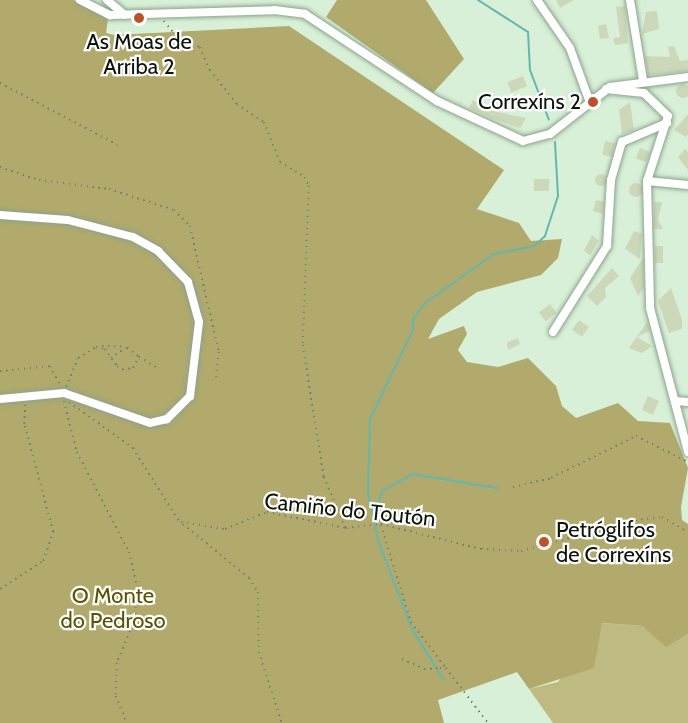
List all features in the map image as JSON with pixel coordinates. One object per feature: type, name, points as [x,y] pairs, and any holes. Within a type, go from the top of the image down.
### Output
[{"type":"street","points":[[80,0],[90,9],[125,15],[274,10],[305,15],[437,102],[523,141],[550,134],[589,100],[606,89],[644,80],[688,77]]},
{"type":"street","points":[[107,0],[125,15]]},
{"type":"street","points":[[537,0],[570,48],[589,100]]},
{"type":"street","points":[[630,0],[644,80]]},
{"type":"street","points":[[606,89],[644,93],[661,106],[667,123],[647,181],[650,308],[688,452]]},
{"type":"street","points":[[553,332],[607,246],[611,180],[622,142],[667,123]]},
{"type":"street","points":[[647,181],[688,185]]},
{"type":"street","points":[[0,215],[68,220],[133,237],[158,251],[188,282],[199,322],[196,378],[182,409],[150,423],[64,393],[0,399]]},
{"type":"street","points":[[675,401],[688,402]]},
{"type":"path","points":[[159,14],[176,36],[200,47],[210,70],[237,104],[264,122],[280,162],[305,177],[309,186],[303,345],[310,362],[324,477],[346,528]]},
{"type":"path","points":[[0,83],[118,145]]},
{"type":"path","points":[[101,347],[128,370],[138,356]]},
{"type":"path","points":[[127,723],[116,696],[117,663],[135,620],[138,589],[129,552],[76,452],[64,393],[78,358],[101,347],[127,348],[159,369]]},
{"type":"path","points":[[111,357],[127,348]]},
{"type":"path","points":[[0,371],[50,366],[64,393],[81,415],[120,435],[133,448],[156,492],[181,522],[227,558],[258,592],[259,652],[282,723]]},
{"type":"path","points":[[0,589],[43,561],[53,532],[24,424],[26,396]]},
{"type":"path","points":[[513,487],[551,478],[636,436],[688,462]]},
{"type":"path","name":"Camiño do Toutón","points":[[181,522],[225,529],[267,512],[346,528],[381,524],[481,549],[521,551],[635,520],[662,517],[688,532]]},
{"type":"path","points":[[381,524],[411,622],[488,723]]},
{"type":"path","points":[[402,659],[424,669],[446,668]]},
{"type":"shaded area","points":[[601,623],[642,626],[666,646],[688,634],[688,723],[553,723],[529,689],[558,682]]},
{"type":"green space","name":"O Monte do Pedroso","points":[[0,0],[73,0],[108,19],[106,33],[114,35],[289,26],[504,170],[477,209],[519,223],[531,241],[562,239],[558,258],[541,275],[477,292],[439,319],[428,339],[464,326],[467,334],[458,350],[467,362],[498,367],[528,358],[556,386],[562,406],[576,418],[618,403],[638,421],[670,423],[688,468],[681,507],[682,520],[688,524],[688,634],[666,647],[642,626],[602,623],[594,668],[529,689],[517,672],[438,700],[444,723],[0,723]]},
{"type":"green space","points":[[337,0],[426,0],[464,59],[433,93],[326,17]]},
{"type":"building","points":[[556,0],[574,0],[560,8]]},
{"type":"building","points":[[625,6],[628,43],[615,45],[613,38],[620,37],[616,7]]},
{"type":"building","points":[[657,11],[659,29],[642,34],[646,12]]},
{"type":"building","points":[[606,24],[609,38],[600,39],[598,26]]},
{"type":"building","points":[[674,46],[680,61],[688,60],[688,71],[648,75],[645,56],[670,57],[668,47]]},
{"type":"building","points":[[523,76],[527,86],[511,93],[507,82]]},
{"type":"building","points":[[683,84],[688,86],[690,91],[688,96],[683,98],[678,96],[676,91],[678,86]]},
{"type":"building","points":[[473,100],[493,111],[526,118],[520,128],[469,108]]},
{"type":"building","points":[[630,102],[634,130],[622,134],[619,110]]},
{"type":"building","points":[[688,114],[688,134],[686,137],[674,130]]},
{"type":"building","points":[[605,141],[615,143],[612,157],[602,155]]},
{"type":"building","points":[[640,148],[650,152],[646,162],[636,158]]},
{"type":"building","points":[[685,149],[688,152],[688,170],[678,157]]},
{"type":"building","points":[[603,174],[607,180],[603,186],[599,186],[595,178]]},
{"type":"building","points":[[534,179],[549,179],[549,191],[534,191]]},
{"type":"building","points":[[636,183],[641,185],[643,190],[641,195],[636,197],[631,195],[629,190],[631,185]]},
{"type":"building","points":[[596,200],[604,202],[603,214],[593,211]]},
{"type":"building","points":[[654,202],[662,202],[658,220],[663,229],[654,229]]},
{"type":"building","points":[[634,231],[642,234],[640,259],[625,249]]},
{"type":"building","points":[[592,235],[599,241],[590,255],[584,251]]},
{"type":"building","points":[[655,246],[663,246],[663,263],[655,263]]},
{"type":"building","points":[[643,258],[644,288],[638,296],[630,278]]},
{"type":"building","points":[[612,268],[619,276],[605,288],[606,297],[597,306],[587,296]]},
{"type":"building","points":[[671,288],[682,320],[682,329],[669,333],[658,301]]},
{"type":"building","points":[[550,304],[557,313],[546,321],[539,313]]},
{"type":"building","points":[[579,320],[589,327],[582,337],[572,330]]},
{"type":"building","points":[[647,322],[650,331],[637,337],[652,346],[642,353],[629,348]]},
{"type":"building","points":[[518,338],[520,344],[508,350],[507,342]]},
{"type":"building","points":[[648,396],[659,401],[653,415],[642,410]]},
{"type":"waterway","points":[[478,0],[528,32],[530,70],[549,120]]},
{"type":"waterway","points":[[443,679],[412,629],[379,543],[368,493],[370,419],[413,330],[413,319],[425,303],[494,254],[534,246],[545,236],[558,196],[555,142]]},
{"type":"waterway","points":[[375,513],[382,491],[413,474],[497,488]]},
{"type":"place","name":"As Moas de Arriba 2","points":[[139,18]]},
{"type":"place","name":"Correxíns 2","points":[[593,102]]},
{"type":"place","name":"Petróglifos de Correxíns","points":[[544,542]]}]
